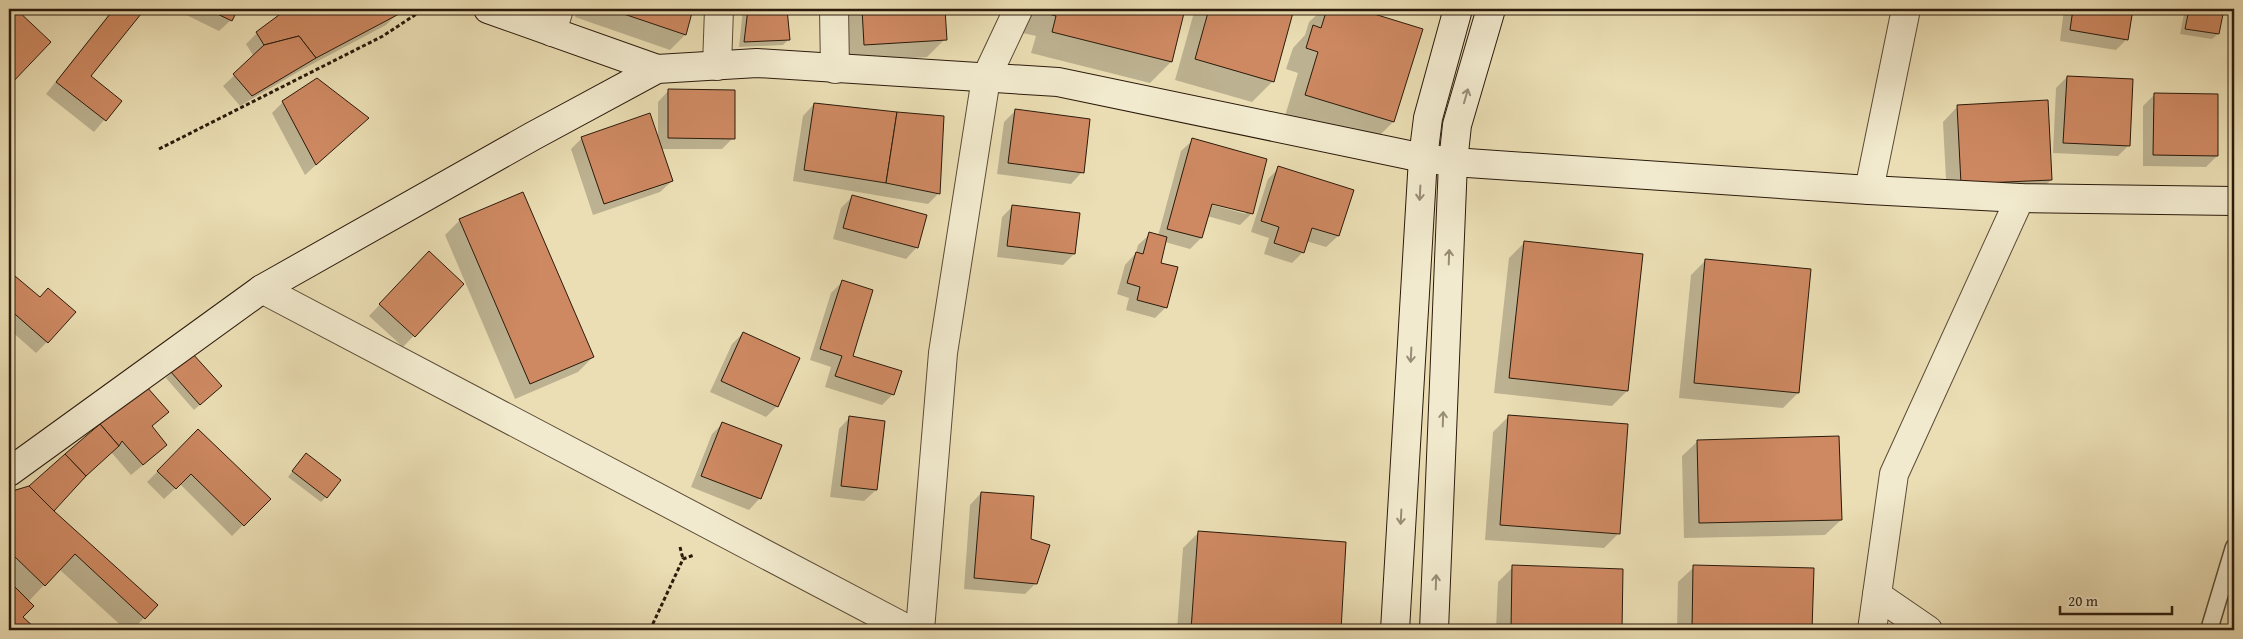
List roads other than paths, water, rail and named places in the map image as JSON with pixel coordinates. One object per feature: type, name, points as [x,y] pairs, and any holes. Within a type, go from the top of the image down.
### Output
[{"type":"street","points":[[488,9],[555,20],[657,68],[756,64],[1058,82],[1422,158],[1453,162],[1869,190],[2020,198],[2234,201]]},
{"type":"street","points":[[717,66],[719,9]]},
{"type":"street","points":[[834,9],[835,68]]},
{"type":"street","points":[[920,630],[943,353],[986,78],[1018,10],[1016,9]]},
{"type":"street","points":[[1395,630],[1422,158],[1428,118],[1458,9]]},
{"type":"street","points":[[1434,630],[1453,162],[1457,125],[1491,9]]},
{"type":"street","points":[[1869,190],[1906,9]]},
{"type":"street","points":[[9,472],[262,289],[657,68]]},
{"type":"street","points":[[1872,630],[1894,474],[2020,198]]},
{"type":"street","points":[[262,289],[909,630]]},
{"type":"street","points":[[1877,595],[1928,630]]},
{"type":"lane","points":[[2209,630],[2234,547]]}]
